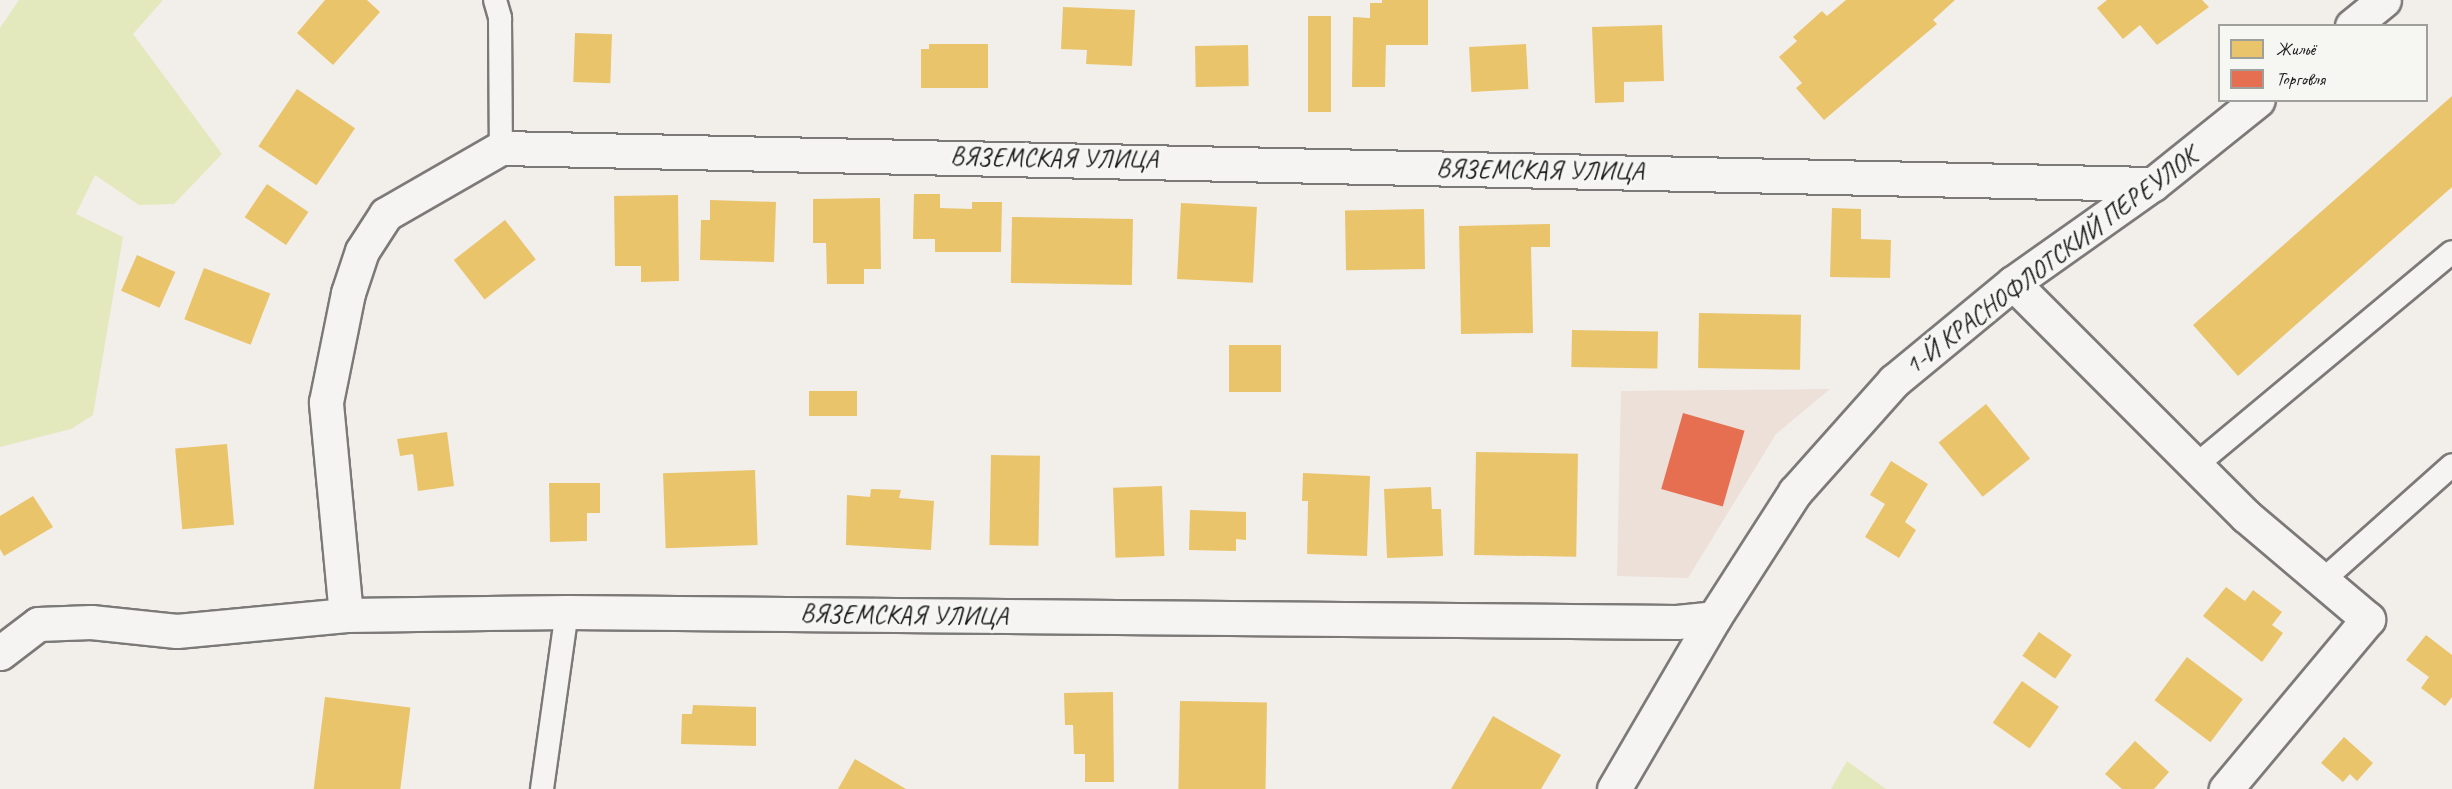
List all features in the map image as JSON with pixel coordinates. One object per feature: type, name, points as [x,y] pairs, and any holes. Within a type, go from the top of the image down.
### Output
[{"type":"street","points":[[2354,24],[2384,0]]},
{"type":"street","name":"1-Й КРАСНОФЛОТСКИЙ ПЕРЕУЛОК","points":[[1614,789],[1714,618],[1795,492],[1894,381],[2013,283],[2153,184],[2256,102]]},
{"type":"street","name":"ВЯЗЕМСКАЯ УЛИЦА","points":[[501,148],[2153,184]]},
{"type":"street","points":[[346,615],[326,402],[352,283],[362,251],[386,214],[501,148]]},
{"type":"street","points":[[2013,283],[2246,516],[2368,619],[2226,789]]},
{"type":"street","name":"ВЯЗЕМСКАЯ УЛИЦА","points":[[0,653],[38,624],[91,622],[177,632],[346,615],[567,612],[1665,621],[1714,618]]},
{"type":"lane","points":[[495,0],[500,18],[501,148]]},
{"type":"lane","points":[[2195,466],[2452,252]]},
{"type":"lane","points":[[2322,581],[2452,465]]},
{"type":"lane","points":[[542,789],[567,612]]},
{"type":"shaded area","points":[[1830,389],[1776,434],[1688,578],[1617,576],[1621,391]]},
{"type":"green space","points":[[19,0],[163,0],[133,34],[222,154],[174,204],[139,205],[95,175],[76,214],[123,237],[93,415],[71,429],[0,447],[0,28]]},
{"type":"green space","points":[[1847,761],[1886,789],[1831,789]]},
{"type":"building: Жильё","points":[[325,0],[367,0],[380,12],[333,65],[297,33]]},
{"type":"building: Жильё","points":[[1382,0],[1428,0],[1428,45],[1386,45],[1385,87],[1352,87],[1353,17],[1370,18],[1370,3],[1382,3]]},
{"type":"building: Жильё","points":[[1846,0],[1955,0],[1933,20],[1937,24],[1824,120],[1796,88],[1802,83],[1779,57],[1797,41],[1793,37],[1822,11],[1827,16]]},
{"type":"building: Жильё","points":[[2107,0],[2202,0],[2209,7],[2157,45],[2140,25],[2123,39],[2097,8]]},
{"type":"building: Жильё","points":[[1063,7],[1135,10],[1132,66],[1086,64],[1087,50],[1061,49]]},
{"type":"building: Жильё","points":[[1308,16],[1331,16],[1331,112],[1308,112]]},
{"type":"building: Жильё","points":[[1662,25],[1664,81],[1624,82],[1624,102],[1595,103],[1592,27]]},
{"type":"building: Жильё","points":[[575,33],[612,34],[610,83],[573,82]]},
{"type":"building: Жильё","points":[[929,44],[988,44],[988,88],[921,88],[921,49],[929,49]]},
{"type":"building: Жильё","points":[[1526,44],[1528,89],[1471,92],[1469,47]]},
{"type":"building: Жильё","points":[[1248,45],[1249,86],[1196,87],[1195,46]]},
{"type":"building: Жильё","points":[[297,89],[355,128],[316,185],[258,146]]},
{"type":"building: Жильё","points":[[2452,96],[2452,187],[2238,376],[2193,325]]},
{"type":"building: Жильё","points":[[267,184],[308,212],[286,245],[245,217]]},
{"type":"building: Жильё","points":[[914,194],[940,194],[940,208],[972,209],[972,202],[1002,202],[1001,252],[935,252],[935,239],[913,239]]},
{"type":"building: Жильё","points":[[678,195],[679,281],[641,282],[641,266],[615,266],[614,196]]},
{"type":"building: Жильё","points":[[880,198],[881,269],[864,269],[864,284],[827,284],[826,243],[813,243],[813,199]]},
{"type":"building: Жильё","points":[[710,200],[776,202],[774,262],[700,260],[701,220],[710,220]]},
{"type":"building: Жильё","points":[[1181,203],[1257,207],[1253,283],[1177,279]]},
{"type":"building: Жильё","points":[[1832,208],[1861,209],[1861,239],[1891,240],[1890,278],[1830,277]]},
{"type":"building: Жильё","points":[[1424,209],[1425,269],[1346,270],[1345,210]]},
{"type":"building: Жильё","points":[[1012,217],[1133,219],[1132,285],[1011,283]]},
{"type":"building: Жильё","points":[[505,220],[536,259],[485,299],[454,260]]},
{"type":"building: Жильё","points":[[1550,224],[1550,247],[1531,247],[1533,333],[1461,334],[1459,226]]},
{"type":"building: Жильё","points":[[137,255],[175,272],[160,308],[121,291]]},
{"type":"building: Жильё","points":[[204,268],[270,293],[251,345],[184,319]]},
{"type":"building: Жильё","points":[[1699,313],[1801,315],[1800,370],[1698,368]]},
{"type":"building: Жильё","points":[[1572,330],[1658,332],[1657,368],[1571,367]]},
{"type":"building: Жильё","points":[[1229,345],[1281,345],[1281,392],[1229,392]]},
{"type":"building: Жильё","points":[[809,391],[857,391],[857,416],[809,416]]},
{"type":"building: Жильё","points":[[1986,404],[2030,458],[1983,497],[1939,442]]},
{"type":"building: Жильё","points":[[447,432],[454,486],[418,491],[413,454],[400,456],[397,439]]},
{"type":"building: Жильё","points":[[227,444],[234,525],[182,529],[175,449]]},
{"type":"building: Жильё","points":[[1476,452],[1578,454],[1576,557],[1474,555]]},
{"type":"building: Жильё","points":[[991,455],[1040,456],[1038,546],[989,545]]},
{"type":"building: Жильё","points":[[1891,461],[1928,484],[1905,522],[1916,530],[1899,558],[1865,537],[1885,504],[1870,495]]},
{"type":"building: Жильё","points":[[755,470],[758,545],[666,548],[663,473]]},
{"type":"building: Жильё","points":[[1303,473],[1370,476],[1367,556],[1307,554],[1308,501],[1302,501]]},
{"type":"building: Жильё","points":[[549,483],[600,483],[600,513],[587,513],[587,541],[550,542]]},
{"type":"building: Жильё","points":[[1162,486],[1164,556],[1115,558],[1113,488]]},
{"type":"building: Жильё","points":[[1431,487],[1432,509],[1441,509],[1443,556],[1387,558],[1384,489]]},
{"type":"building: Жильё","points":[[871,489],[901,490],[899,498],[934,501],[931,550],[846,545],[847,495],[870,497]]},
{"type":"building: Жильё","points":[[33,496],[53,527],[4,556],[0,549],[0,516]]},
{"type":"building: Жильё","points":[[1190,510],[1246,512],[1246,540],[1236,539],[1236,551],[1189,550]]},
{"type":"building: Жильё","points":[[2226,587],[2245,601],[2253,590],[2282,612],[2272,625],[2283,633],[2262,662],[2203,616]]},
{"type":"building: Жильё","points":[[2039,632],[2072,655],[2055,679],[2022,656]]},
{"type":"building: Жильё","points":[[2426,635],[2452,655],[2452,697],[2445,706],[2421,688],[2429,677],[2406,660]]},
{"type":"building: Жильё","points":[[2187,657],[2243,699],[2210,742],[2155,700]]},
{"type":"building: Жильё","points":[[2022,681],[2059,707],[2030,749],[1993,723]]},
{"type":"building: Жильё","points":[[1113,692],[1114,782],[1085,782],[1085,754],[1074,754],[1073,725],[1065,725],[1064,693]]},
{"type":"building: Жильё","points":[[325,697],[410,707],[400,789],[314,789]]},
{"type":"building: Жильё","points":[[1180,701],[1267,703],[1265,789],[1178,789]]},
{"type":"building: Жильё","points":[[693,705],[756,707],[756,746],[681,744],[682,714],[692,714]]},
{"type":"building: Жильё","points":[[1493,716],[1561,755],[1541,789],[1451,789]]},
{"type":"building: Жильё","points":[[2344,737],[2373,763],[2357,781],[2350,774],[2343,782],[2321,763]]},
{"type":"building: Жильё","points":[[2135,741],[2169,772],[2154,789],[2122,789],[2105,774]]},
{"type":"building: Жильё","points":[[855,759],[906,789],[838,789]]},
{"type":"building: Торговля","points":[[1683,413],[1745,431],[1723,507],[1661,489]]}]
